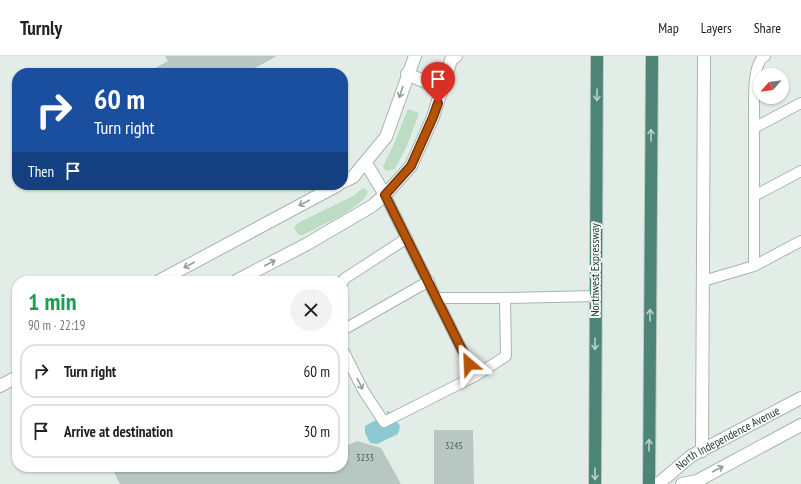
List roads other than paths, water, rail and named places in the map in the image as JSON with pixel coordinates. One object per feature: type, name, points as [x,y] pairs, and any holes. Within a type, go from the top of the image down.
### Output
[{"type":"highway","name":"Northwest Expressway","points":[[595,484],[597,56]]},
{"type":"highway","points":[[649,484],[652,56]]},
{"type":"street","points":[[348,180],[353,177],[366,163],[386,137],[407,74],[415,56]]},
{"type":"street","points":[[246,276],[307,244],[372,206],[385,195],[411,166],[433,117],[451,60],[456,56]]},
{"type":"street","points":[[702,451],[704,56]]},
{"type":"street","points":[[407,74],[442,89]]},
{"type":"street","points":[[366,163],[385,195]]},
{"type":"street","points":[[168,276],[329,190]]},
{"type":"street","points":[[0,386],[12,380]]},
{"type":"street","name":"North Independence Avenue","points":[[658,484],[691,456],[801,398]]},
{"type":"street","name":"North Independence Avenue","points":[[682,484],[702,481],[801,425]]},
{"type":"lane","points":[[754,266],[754,128],[756,70],[762,57]]},
{"type":"lane","points":[[754,128],[801,103]]},
{"type":"lane","points":[[754,196],[801,171]]},
{"type":"lane","points":[[385,195],[475,376]]},
{"type":"lane","points":[[348,276],[407,238]]},
{"type":"lane","points":[[703,281],[754,266],[801,241]]},
{"type":"lane","points":[[348,327],[429,281]]},
{"type":"lane","points":[[436,298],[595,296]]},
{"type":"lane","points":[[348,360],[363,390],[384,422],[475,376],[506,356],[506,298]]},
{"type":"water","points":[[387,411],[395,414],[394,417],[400,426],[398,434],[377,444],[370,443],[365,433],[365,426],[387,414]]}]
